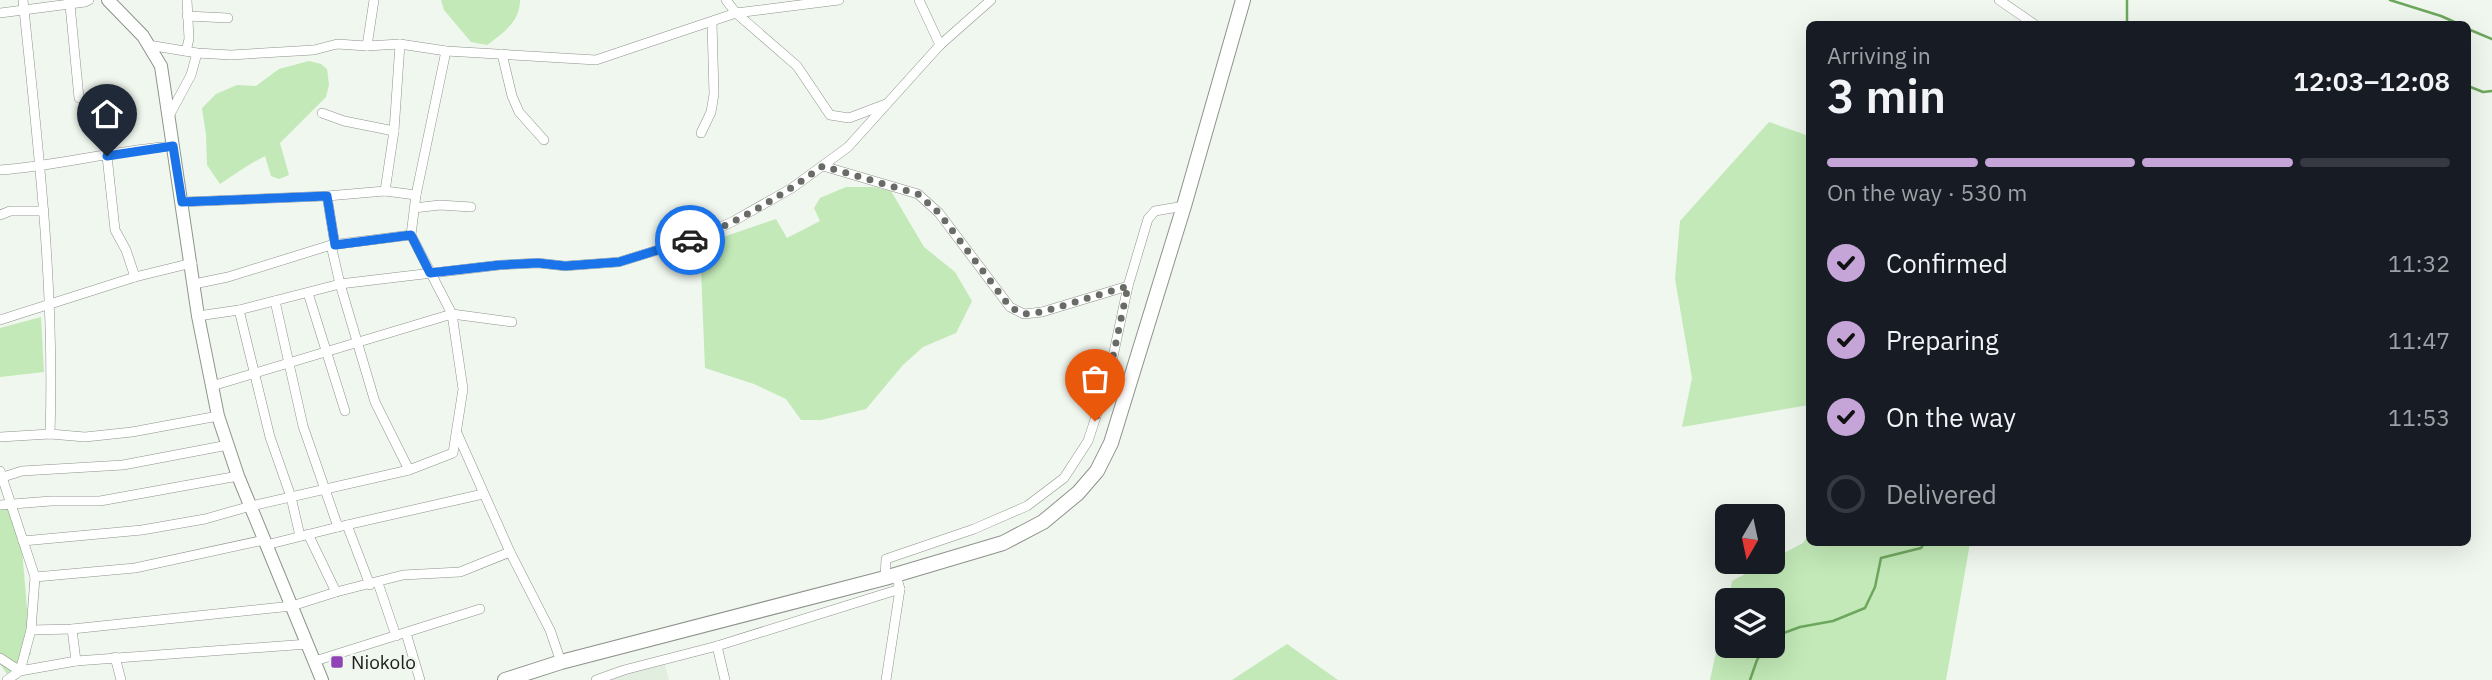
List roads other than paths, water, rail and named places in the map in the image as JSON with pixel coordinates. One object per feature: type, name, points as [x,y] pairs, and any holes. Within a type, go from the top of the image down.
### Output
[{"type":"main road","points":[[505,680],[561,662],[894,581],[1018,537],[1061,509],[1097,471],[1111,443],[1184,206],[1243,0]]},
{"type":"street","points":[[23,0],[44,211],[52,351],[50,434]]},
{"type":"street","points":[[0,13],[70,5],[89,0]]},
{"type":"street","points":[[108,0],[143,36],[161,66],[198,316],[218,416],[238,476],[322,680]]},
{"type":"street","points":[[186,51],[189,39],[187,0]]},
{"type":"street","points":[[367,46],[374,0]]},
{"type":"street","points":[[726,0],[736,13],[797,66],[830,115],[849,118],[888,104]]},
{"type":"street","points":[[148,45],[197,53],[287,52],[314,50],[337,44],[400,44],[446,51],[596,60],[736,13],[839,0]]},
{"type":"street","points":[[919,0],[940,46]]},
{"type":"street","points":[[198,316],[239,310],[340,284],[500,265],[538,263],[565,266],[619,262],[693,239],[732,222],[792,188],[848,147],[940,46],[990,0]]},
{"type":"street","points":[[1999,0],[2030,21]]},
{"type":"street","points":[[70,5],[79,98]]},
{"type":"street","points":[[187,16],[228,18]]},
{"type":"street","points":[[701,132],[711,112],[714,94],[712,23]]},
{"type":"street","points":[[385,191],[394,131],[400,44]]},
{"type":"street","points":[[23,541],[142,530],[205,519],[324,488],[409,470],[453,453],[463,389],[452,314],[411,235],[416,195],[446,51]]},
{"type":"street","points":[[169,116],[187,85],[197,53]]},
{"type":"street","points":[[502,54],[512,96],[519,112],[544,140]]},
{"type":"street","points":[[322,113],[344,121],[394,131]]},
{"type":"street","points":[[0,170],[40,168],[173,146]]},
{"type":"street","points":[[107,156],[115,230],[126,250],[135,277]]},
{"type":"street","points":[[823,166],[918,194],[939,213],[1010,307],[1024,314],[1042,312],[1128,286]]},
{"type":"street","points":[[182,202],[385,191],[416,195]]},
{"type":"street","points":[[327,196],[340,284],[375,402],[409,470]]},
{"type":"street","points":[[414,208],[440,205],[471,207]]},
{"type":"street","points":[[886,680],[894,581],[886,559],[975,529],[1027,506],[1064,478],[1088,441],[1108,380],[1128,286],[1148,219],[1155,211],[1184,206]]},
{"type":"street","points":[[0,215],[10,211],[44,211]]},
{"type":"street","points":[[194,284],[255,270],[333,245],[411,235]]},
{"type":"street","points":[[0,320],[135,277],[192,263]]},
{"type":"street","points":[[308,293],[345,411]]},
{"type":"street","points":[[275,301],[303,426],[324,488],[401,635],[419,680]]},
{"type":"street","points":[[239,310],[270,437],[304,535],[336,592]]},
{"type":"street","points":[[212,386],[452,314],[512,322]]},
{"type":"street","points":[[0,436],[50,434],[85,437],[132,432],[218,416]]},
{"type":"street","points":[[456,431],[510,552],[550,630],[561,662]]},
{"type":"street","points":[[20,671],[31,631],[35,578],[1,474],[122,465],[228,445]]},
{"type":"street","points":[[0,505],[100,501],[238,476]]},
{"type":"street","points":[[35,578],[135,568],[304,535],[483,494]]},
{"type":"street","points":[[31,631],[292,606],[403,576],[460,572],[510,552]]},
{"type":"street","points":[[596,680],[717,646],[894,581]]},
{"type":"street","points":[[316,661],[480,609]]},
{"type":"street","points":[[72,629],[76,661]]},
{"type":"street","points":[[7,680],[20,671],[76,661],[308,644]]},
{"type":"street","points":[[717,646],[725,680]]},
{"type":"street","points":[[115,657],[121,680]]},
{"type":"street","points":[[0,659],[20,671]]},
{"type":"waterway","points":[[2127,0],[2127,21]]},
{"type":"waterway","points":[[2390,0],[2452,21]]},
{"type":"waterway","points":[[2471,30],[2492,39]]},
{"type":"waterway","points":[[2471,87],[2483,92],[2492,91]]},
{"type":"waterway","points":[[1785,633],[1833,621],[1865,608],[1875,587],[1881,558],[1922,546]]},
{"type":"waterway","points":[[1750,680],[1758,658]]},
{"type":"place","name":"Niokolo","points":[[337,662]]}]
